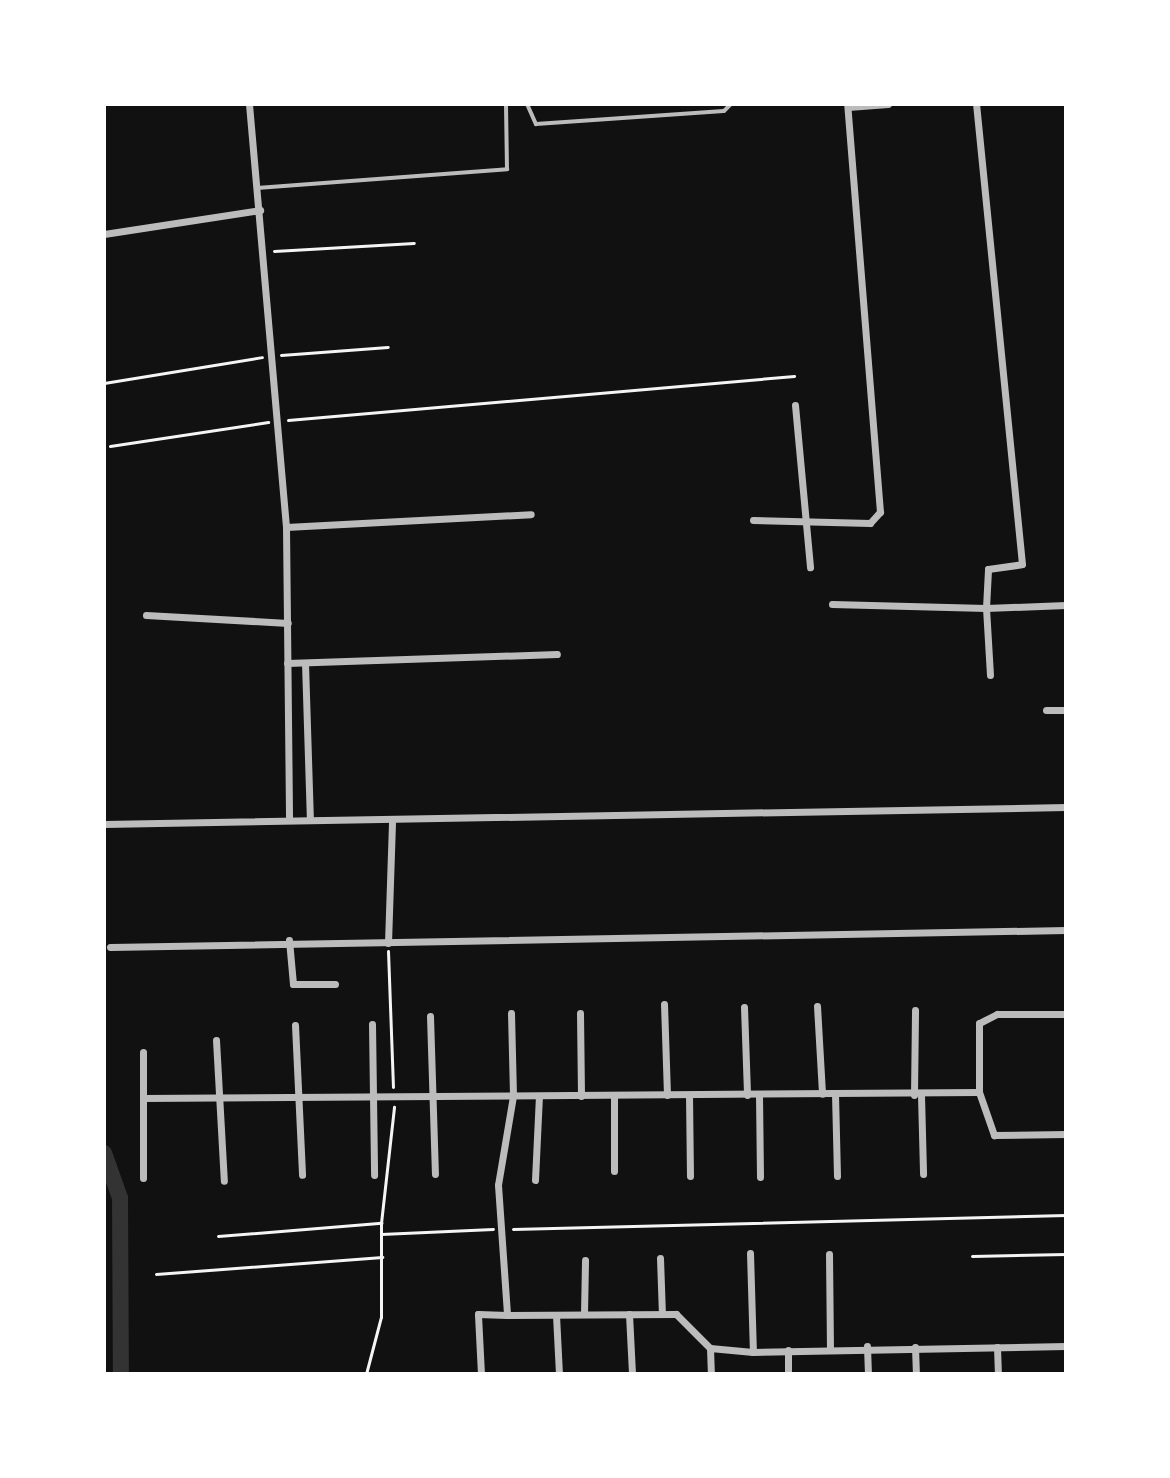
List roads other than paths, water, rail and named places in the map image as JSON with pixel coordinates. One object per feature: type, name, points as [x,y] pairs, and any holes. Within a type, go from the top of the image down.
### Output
[{"type":"street","points":[[249,104],[286,527],[289,819]]},
{"type":"street","points":[[753,520],[870,523],[880,512],[848,106],[888,104]]},
{"type":"street","points":[[976,104],[1022,561],[986,571],[990,675]]},
{"type":"street","points":[[104,234],[260,210]]},
{"type":"street","points":[[795,405],[810,567]]},
{"type":"street","points":[[286,527],[531,514]]},
{"type":"street","points":[[832,604],[986,608],[1066,605]]},
{"type":"street","points":[[146,615],[288,623]]},
{"type":"street","points":[[287,663],[557,654]]},
{"type":"street","points":[[305,663],[310,820]]},
{"type":"street","points":[[1046,710],[1066,710]]},
{"type":"street","points":[[104,824],[289,819],[392,823],[1066,807]]},
{"type":"street","points":[[388,943],[392,823]]},
{"type":"street","points":[[110,947],[289,940],[388,943],[1066,930]]},
{"type":"street","points":[[289,940],[293,984],[335,984]]},
{"type":"street","points":[[664,1004],[667,1095]]},
{"type":"street","points":[[817,1006],[822,1094]]},
{"type":"street","points":[[744,1007],[747,1095]]},
{"type":"street","points":[[915,1010],[923,1174]]},
{"type":"street","points":[[507,1315],[498,1185],[513,1096],[511,1013]]},
{"type":"street","points":[[580,1013],[581,1096]]},
{"type":"street","points":[[1066,1014],[997,1014],[979,1023],[979,1092],[994,1135],[1066,1134]]},
{"type":"street","points":[[430,1016],[435,1174]]},
{"type":"street","points":[[372,1024],[374,1175]]},
{"type":"street","points":[[295,1025],[302,1175]]},
{"type":"street","points":[[216,1040],[224,1181]]},
{"type":"street","points":[[143,1052],[143,1178]]},
{"type":"street","points":[[143,1098],[918,1095],[979,1092]]},
{"type":"street","points":[[835,1094],[837,1176]]},
{"type":"street","points":[[614,1095],[614,1171]]},
{"type":"street","points":[[689,1095],[690,1176]]},
{"type":"street","points":[[759,1095],[760,1177]]},
{"type":"street","points":[[535,1180],[539,1096]]},
{"type":"street","points":[[750,1253],[753,1352]]},
{"type":"street","points":[[829,1254],[830,1348]]},
{"type":"street","points":[[660,1258],[662,1314]]},
{"type":"street","points":[[584,1314],[585,1260]]},
{"type":"street","points":[[481,1374],[478,1314],[676,1314],[710,1348],[753,1352],[867,1346],[1066,1346]]},
{"type":"street","points":[[629,1314],[632,1374]]},
{"type":"street","points":[[556,1315],[559,1374]]},
{"type":"street","points":[[867,1346],[868,1374]]},
{"type":"street","points":[[915,1347],[916,1374]]},
{"type":"street","points":[[997,1347],[998,1374]]},
{"type":"street","points":[[710,1348],[711,1374]]},
{"type":"street","points":[[788,1350],[788,1374]]},
{"type":"lane","points":[[257,188],[507,169],[506,104]]},
{"type":"lane","points":[[527,104],[536,124],[724,111],[731,104]]},
{"type":"waterway","points":[[104,1153],[120,1198],[121,1374]]}]
